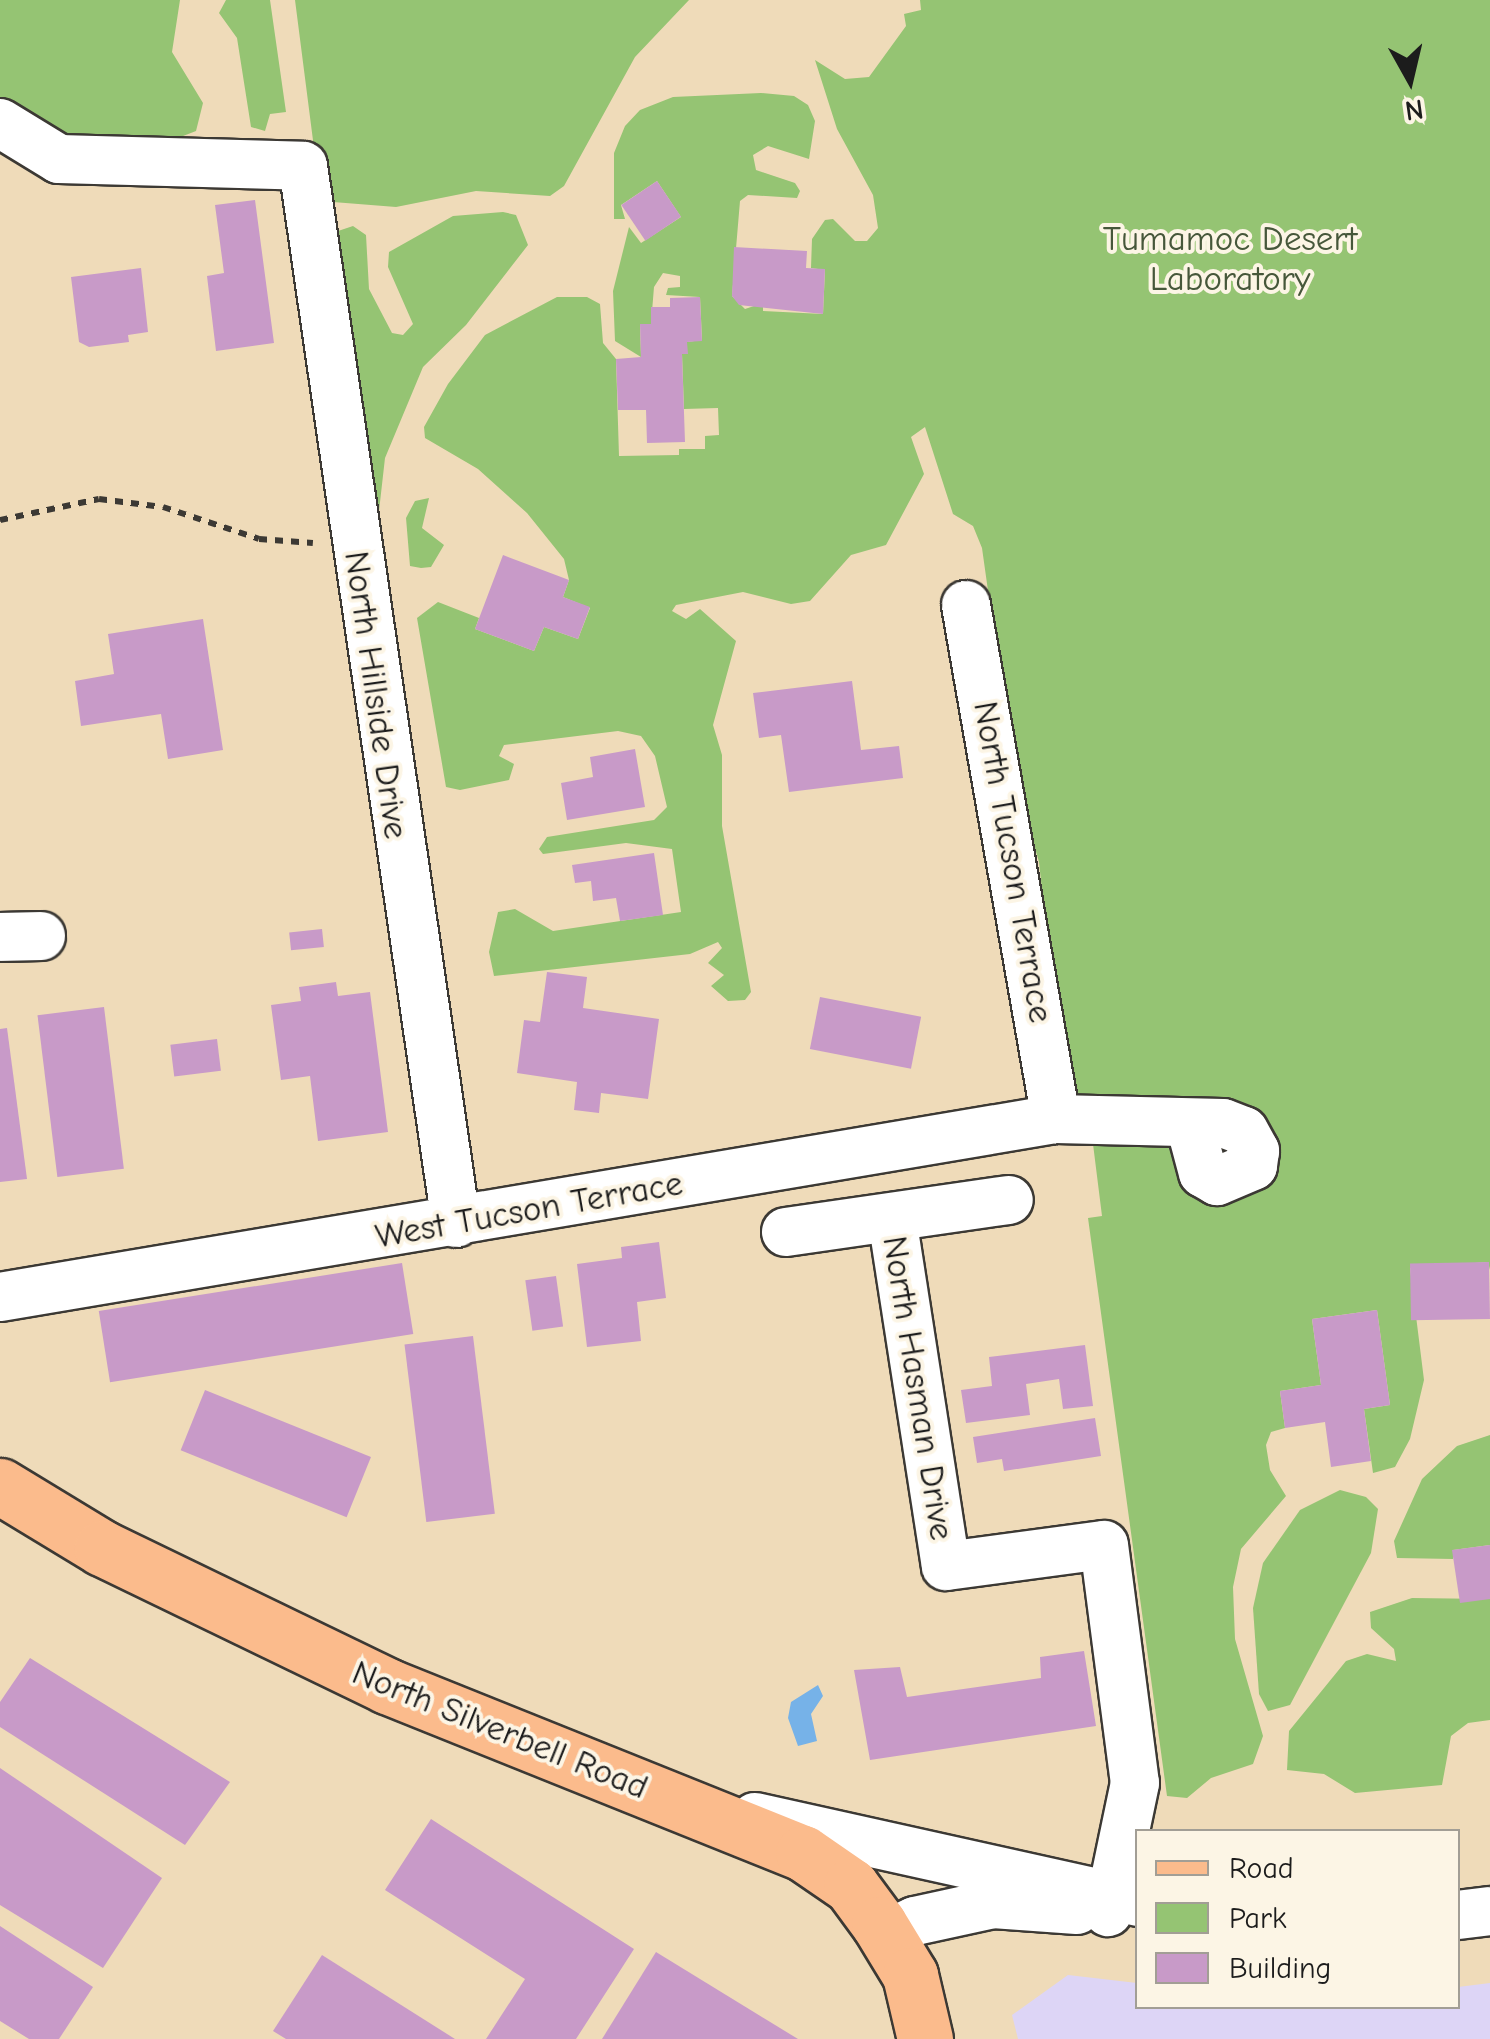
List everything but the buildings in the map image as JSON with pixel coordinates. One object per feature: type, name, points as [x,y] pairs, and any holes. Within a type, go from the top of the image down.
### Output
[{"type":"main road","name":"North Silverbell Road","points":[[0,1486],[102,1548],[378,1682],[803,1853],[851,1886],[885,1935],[910,1974],[926,2039]]},
{"type":"street","name":"North Hillside Drive","points":[[0,123],[59,159],[303,166],[354,547],[456,1223]]},
{"type":"street","name":"North Tucson Terrace","points":[[966,606],[1056,1119]]},
{"type":"street","name":"West Tucson Terrace","points":[[0,1297],[1056,1119],[1190,1124]]},
{"type":"street","name":"North Hasman Drive","points":[[786,1232],[1009,1200]]},
{"type":"street","name":"North Hasman Drive","points":[[892,1218],[946,1566],[1104,1545],[1136,1783],[1124,1906]]},
{"type":"street","points":[[675,1802],[1124,1906]]},
{"type":"street","points":[[885,1935],[915,1921],[993,1904],[1124,1906]]},
{"type":"street","points":[[1460,1915],[1490,1911]]},
{"type":"path","points":[[0,520],[21,511],[99,499],[164,507],[259,539],[354,547]]},
{"type":"shaded area","points":[[1068,1975],[1135,1983],[1135,2009],[1460,2009],[1460,1987],[1490,1983],[1490,2039],[1018,2039],[1012,2015]]},
{"type":"green space","points":[[0,0],[180,0],[172,52],[203,103],[196,131],[165,143],[85,147],[10,106],[0,99]]},
{"type":"green space","points":[[226,0],[270,0],[286,112],[270,114],[265,131],[251,127],[237,38],[219,13]]},
{"type":"green space","points":[[295,0],[689,0],[635,57],[564,186],[550,196],[476,191],[396,207],[333,202],[320,195]]},
{"type":"green space","name":"Tumamoc Desert Laboratory","points":[[920,0],[1490,0],[1490,1270],[1488,1262],[1410,1268],[1424,1380],[1410,1439],[1395,1467],[1373,1473],[1364,1409],[1390,1405],[1377,1310],[1312,1319],[1321,1385],[1280,1391],[1285,1428],[1271,1432],[1266,1445],[1270,1470],[1286,1496],[1241,1549],[1233,1587],[1235,1639],[1263,1736],[1253,1764],[1211,1778],[1187,1798],[1167,1796],[1088,1218],[1102,1216],[1089,1112],[1066,1116],[1039,862],[1014,776],[982,548],[973,526],[953,514],[925,427],[911,437],[924,474],[886,545],[851,555],[810,601],[791,604],[743,592],[676,605],[672,611],[686,619],[700,609],[736,641],[713,725],[722,755],[722,826],[751,992],[745,1000],[728,1001],[711,986],[724,975],[708,963],[722,948],[718,942],[690,954],[494,976],[489,952],[498,912],[515,909],[553,931],[681,912],[672,849],[626,843],[543,854],[539,849],[547,837],[654,820],[667,807],[655,756],[641,736],[618,731],[504,745],[499,756],[514,764],[509,780],[460,790],[446,787],[417,618],[438,602],[479,618],[475,629],[534,651],[544,627],[578,639],[590,608],[563,597],[569,580],[564,559],[527,513],[478,469],[425,438],[424,427],[448,384],[485,335],[557,297],[587,297],[600,304],[603,343],[616,359],[619,456],[679,455],[679,449],[705,449],[705,436],[719,435],[718,408],[684,409],[682,354],[687,342],[702,340],[700,297],[666,295],[668,288],[680,287],[680,276],[663,273],[654,287],[651,324],[640,325],[641,357],[615,341],[613,291],[629,227],[641,243],[681,217],[657,181],[621,205],[625,219],[614,219],[614,153],[625,126],[640,110],[673,97],[761,93],[794,96],[808,105],[815,121],[809,159],[768,146],[753,155],[756,170],[795,183],[800,191],[797,198],[748,195],[740,201],[732,296],[745,309],[763,303],[763,311],[823,314],[825,270],[811,268],[812,239],[825,220],[833,219],[855,241],[867,241],[878,228],[873,195],[837,129],[815,60],[845,79],[869,77],[906,26],[904,14],[921,10]]},
{"type":"green space","points":[[503,212],[516,215],[528,245],[466,325],[423,367],[385,458],[379,511],[468,1144],[332,233],[353,226],[366,235],[369,289],[392,333],[403,335],[413,324],[388,267],[389,252],[453,216]]},
{"type":"green space","points":[[429,498],[422,528],[444,545],[431,567],[410,566],[406,518],[415,501]]},
{"type":"green space","points":[[1490,1435],[1490,1545],[1453,1550],[1453,1559],[1397,1558],[1394,1541],[1422,1479],[1457,1446]]},
{"type":"green space","points":[[1340,1490],[1366,1497],[1378,1509],[1371,1553],[1290,1705],[1268,1711],[1259,1694],[1253,1608],[1263,1563],[1300,1510]]},
{"type":"green space","points":[[1412,1598],[1490,1599],[1490,1720],[1468,1723],[1451,1736],[1442,1785],[1355,1793],[1324,1774],[1287,1770],[1289,1731],[1346,1661],[1367,1654],[1396,1661],[1394,1649],[1371,1628],[1370,1612]]},
{"type":"water","points":[[818,1685],[823,1696],[811,1714],[817,1741],[798,1746],[788,1718],[791,1702]]}]
